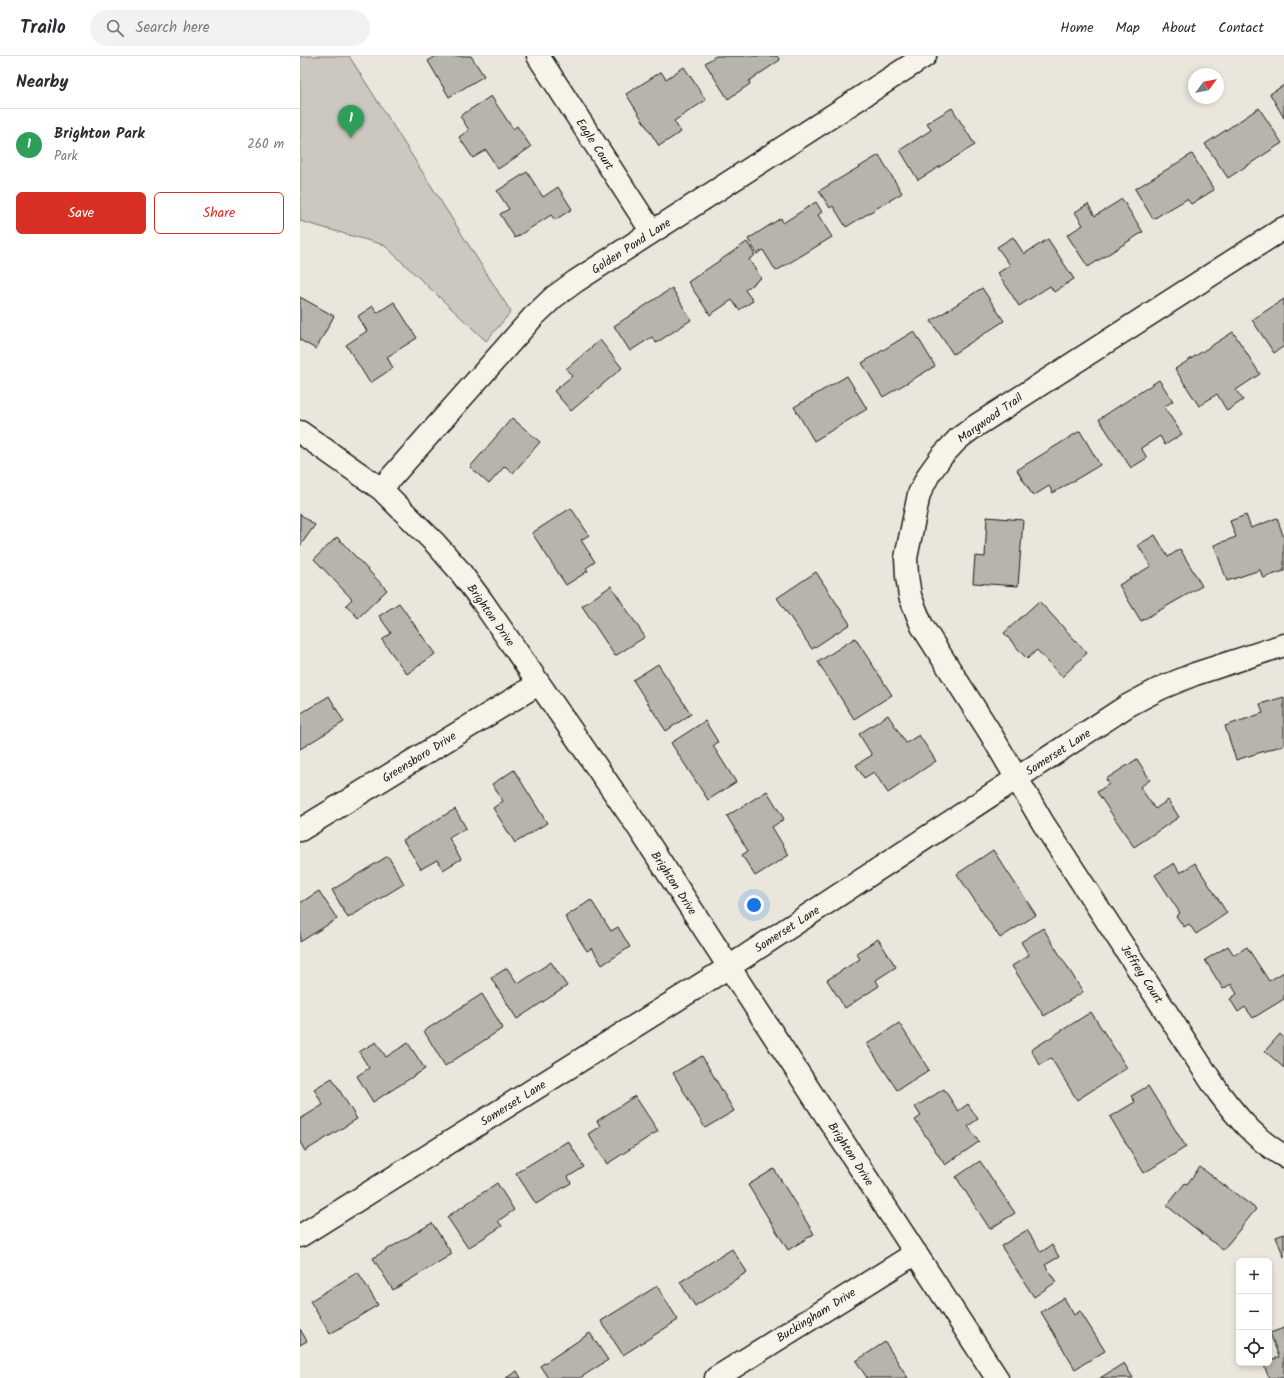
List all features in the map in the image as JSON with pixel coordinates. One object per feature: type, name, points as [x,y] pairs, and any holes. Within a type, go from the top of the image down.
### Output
[{"type":"street","name":"Eagle Court","points":[[538,56],[652,232]]},
{"type":"street","name":"Golden Pond Lane","points":[[381,489],[538,312],[554,297],[576,281],[925,56]]},
{"type":"street","name":"Marywood Trail","points":[[1017,778],[922,626],[910,596],[906,558],[919,494],[922,487],[942,456],[974,427],[1284,228]]},
{"type":"street","name":"Brighton Drive","points":[[300,432],[381,489],[436,543],[482,601],[636,824],[997,1378]]},
{"type":"street","name":"Somerset Lane","points":[[300,1236],[729,967],[1128,706],[1161,688],[1195,674],[1284,645]]},
{"type":"street","name":"Greensboro Drive","points":[[300,830],[538,684]]},
{"type":"street","name":"Jeffrey Court","points":[[1017,778],[1043,823],[1219,1093],[1232,1111],[1256,1136],[1284,1156]]},
{"type":"street","name":"Buckingham Drive","points":[[716,1378],[916,1253]]},
{"type":"shaded area","points":[[300,56],[349,56],[511,312],[486,341],[384,245],[300,221]]},
{"type":"building","points":[[436,56],[471,56],[484,76],[449,97],[428,61]]},
{"type":"building","points":[[716,56],[777,56],[780,60],[749,81],[750,84],[728,99],[705,63]]},
{"type":"building","points":[[684,67],[706,100],[674,121],[681,132],[659,146],[626,94],[661,72],[666,79]]},
{"type":"building","points":[[1284,85],[1284,118],[1270,94]]},
{"type":"building","points":[[491,96],[513,129],[517,126],[531,147],[498,169],[486,150],[473,158],[459,137],[469,130],[460,116]]},
{"type":"building","points":[[952,108],[975,145],[918,180],[900,150],[931,130],[927,123]]},
{"type":"building","points":[[1259,108],[1282,143],[1228,178],[1205,144]]},
{"type":"building","points":[[1192,154],[1214,190],[1191,204],[1187,199],[1153,219],[1135,189]]},
{"type":"building","points":[[879,155],[902,193],[846,227],[833,206],[830,208],[819,191]]},
{"type":"building","points":[[527,172],[543,197],[558,187],[572,209],[555,220],[551,215],[515,238],[500,214],[509,209],[497,191]]},
{"type":"building","points":[[1122,199],[1143,232],[1088,267],[1067,235],[1083,225],[1075,212],[1088,204],[1095,216]]},
{"type":"building","points":[[816,202],[822,212],[818,215],[832,237],[776,271],[763,250],[757,254],[748,239],[781,218],[783,223]]},
{"type":"building","points":[[1013,237],[1024,254],[1048,239],[1074,279],[1054,292],[1050,286],[1019,306],[998,273],[1010,265],[997,247]]},
{"type":"building","points":[[747,242],[755,255],[749,259],[761,278],[745,290],[753,301],[739,310],[732,300],[710,315],[688,282]]},
{"type":"building","points":[[672,288],[691,320],[656,343],[652,337],[630,351],[614,326]]},
{"type":"building","points":[[982,288],[1004,321],[953,354],[931,321]]},
{"type":"building","points":[[300,297],[334,316],[316,349],[300,340]]},
{"type":"building","points":[[1284,299],[1284,346],[1274,353],[1252,320]]},
{"type":"building","points":[[394,302],[417,338],[387,357],[393,368],[370,383],[346,345],[367,331],[358,316],[373,306],[377,313]]},
{"type":"building","points":[[914,331],[935,366],[883,397],[862,363]]},
{"type":"building","points":[[1233,332],[1260,374],[1236,390],[1243,400],[1227,411],[1217,394],[1199,406],[1175,369]]},
{"type":"building","points":[[600,340],[622,368],[571,411],[554,391],[572,376],[566,369]]},
{"type":"building","points":[[847,376],[867,409],[814,441],[794,407]]},
{"type":"building","points":[[1159,380],[1173,401],[1164,407],[1182,434],[1165,445],[1160,436],[1141,448],[1147,458],[1131,468],[1099,419]]},
{"type":"building","points":[[512,418],[540,442],[513,473],[505,466],[489,484],[470,467]]},
{"type":"building","points":[[1080,431],[1100,465],[1053,493],[1049,486],[1033,496],[1017,470]]},
{"type":"building","points":[[571,508],[589,535],[581,540],[595,562],[586,568],[588,571],[566,585],[532,533]]},
{"type":"building","points":[[300,514],[315,525],[300,546]]},
{"type":"building","points":[[1246,515],[1251,528],[1277,518],[1284,538],[1284,571],[1263,578],[1260,570],[1227,581],[1214,545],[1236,537],[1230,521]]},
{"type":"building","points":[[987,517],[1023,520],[1018,586],[973,583],[975,556],[985,557]]},
{"type":"building","points":[[1155,535],[1168,557],[1180,549],[1202,586],[1141,621],[1119,585],[1151,566],[1138,545]]},
{"type":"building","points":[[337,537],[387,590],[358,618],[346,605],[352,599],[314,559]]},
{"type":"building","points":[[816,572],[850,624],[812,649],[777,598]]},
{"type":"building","points":[[611,586],[645,637],[615,656],[582,606]]},
{"type":"building","points":[[1039,601],[1087,653],[1062,677],[1037,650],[1027,659],[1004,633]]},
{"type":"building","points":[[399,603],[435,654],[407,674],[382,640],[391,633],[379,616]]},
{"type":"building","points":[[855,638],[892,695],[854,719],[818,662]]},
{"type":"building","points":[[658,664],[691,714],[666,731],[633,680]]},
{"type":"building","points":[[329,696],[344,722],[300,749],[300,714]]},
{"type":"building","points":[[1284,697],[1284,745],[1236,760],[1225,726],[1263,713],[1260,704]]},
{"type":"building","points":[[888,715],[906,743],[919,735],[936,761],[888,793],[874,772],[864,778],[856,765],[872,755],[859,734]]},
{"type":"building","points":[[705,721],[718,742],[713,746],[736,782],[708,800],[671,743]]},
{"type":"building","points":[[1137,759],[1150,780],[1140,787],[1155,809],[1168,800],[1179,817],[1134,847],[1097,792],[1109,784],[1106,779]]},
{"type":"building","points":[[514,770],[547,823],[515,843],[493,808],[503,801],[492,784]]},
{"type":"building","points":[[767,791],[784,819],[772,827],[789,855],[755,876],[742,855],[748,851],[727,816]]},
{"type":"building","points":[[455,809],[466,828],[449,838],[461,859],[443,870],[437,860],[421,869],[403,840]]},
{"type":"building","points":[[993,850],[1036,915],[1000,938],[957,874]]},
{"type":"building","points":[[388,856],[404,884],[348,918],[332,890]]},
{"type":"building","points":[[1174,863],[1180,873],[1195,863],[1227,913],[1196,934],[1189,924],[1184,927],[1176,916],[1180,913],[1155,875]]},
{"type":"building","points":[[319,891],[337,919],[300,942],[300,903]]},
{"type":"building","points":[[591,900],[611,931],[618,927],[630,947],[602,965],[592,948],[587,951],[565,917]]},
{"type":"building","points":[[1043,928],[1083,992],[1044,1016],[1012,966],[1029,955],[1021,942]]},
{"type":"building","points":[[878,939],[896,967],[876,980],[879,986],[845,1008],[827,980],[860,959],[856,953]]},
{"type":"building","points":[[1228,946],[1234,955],[1247,947],[1269,981],[1284,972],[1284,999],[1253,1018],[1245,1007],[1238,1012],[1230,999],[1237,994],[1231,984],[1223,989],[1205,960]]},
{"type":"building","points":[[551,962],[567,986],[517,1019],[491,978],[507,968],[518,984]]},
{"type":"building","points":[[482,994],[503,1028],[445,1066],[424,1031]]},
{"type":"building","points":[[1091,1012],[1127,1068],[1077,1100],[1051,1058],[1040,1065],[1031,1050]]},
{"type":"building","points":[[899,1023],[929,1070],[897,1090],[867,1044]]},
{"type":"building","points":[[1280,1034],[1284,1038],[1284,1068],[1265,1051]]},
{"type":"building","points":[[376,1042],[386,1057],[408,1043],[425,1069],[373,1102],[357,1076],[369,1068],[359,1052]]},
{"type":"building","points":[[702,1056],[734,1111],[705,1128],[673,1073]]},
{"type":"building","points":[[332,1078],[357,1119],[305,1151],[300,1142],[300,1119],[323,1105],[314,1089]]},
{"type":"building","points":[[1148,1086],[1186,1147],[1144,1173],[1110,1117],[1135,1102],[1131,1096]]},
{"type":"building","points":[[944,1089],[958,1111],[968,1104],[978,1119],[968,1126],[979,1142],[945,1165],[915,1120],[921,1116],[915,1107]]},
{"type":"building","points":[[635,1096],[658,1131],[607,1164],[588,1134],[600,1126],[597,1121]]},
{"type":"building","points":[[568,1141],[584,1167],[568,1177],[571,1183],[536,1204],[516,1173]]},
{"type":"building","points":[[980,1161],[1015,1213],[990,1229],[956,1177]]},
{"type":"building","points":[[1200,1167],[1256,1209],[1223,1250],[1167,1206]]},
{"type":"building","points":[[774,1169],[814,1234],[788,1250],[748,1185]]},
{"type":"building","points":[[497,1183],[514,1210],[498,1221],[502,1226],[468,1248],[447,1217]]},
{"type":"building","points":[[432,1223],[452,1254],[393,1290],[373,1258]]},
{"type":"building","points":[[1027,1230],[1041,1252],[1052,1245],[1059,1257],[1045,1265],[1056,1282],[1034,1297],[1001,1246]]},
{"type":"building","points":[[1284,1234],[1284,1257],[1276,1237]]},
{"type":"building","points":[[732,1249],[747,1272],[695,1306],[680,1282]]},
{"type":"building","points":[[358,1272],[378,1305],[330,1334],[310,1301]]},
{"type":"building","points":[[657,1286],[678,1320],[623,1355],[601,1321]]},
{"type":"building","points":[[1064,1298],[1074,1315],[1080,1311],[1105,1351],[1075,1369],[1041,1312]]},
{"type":"building","points":[[1284,1328],[1284,1378],[1269,1378],[1264,1366],[1272,1366],[1272,1360],[1279,1357],[1272,1338],[1272,1332]]},
{"type":"building","points":[[300,1329],[307,1341],[300,1345]]},
{"type":"building","points":[[590,1333],[608,1360],[580,1378],[548,1378],[540,1366]]},
{"type":"building","points":[[885,1342],[908,1378],[867,1378],[856,1361]]},
{"type":"building","points":[[1124,1363],[1133,1378],[1100,1378]]},
{"type":"building","points":[[517,1371],[521,1378],[506,1378]]},
{"type":"place","name":"Brighton Park","points":[[351,138]]}]
